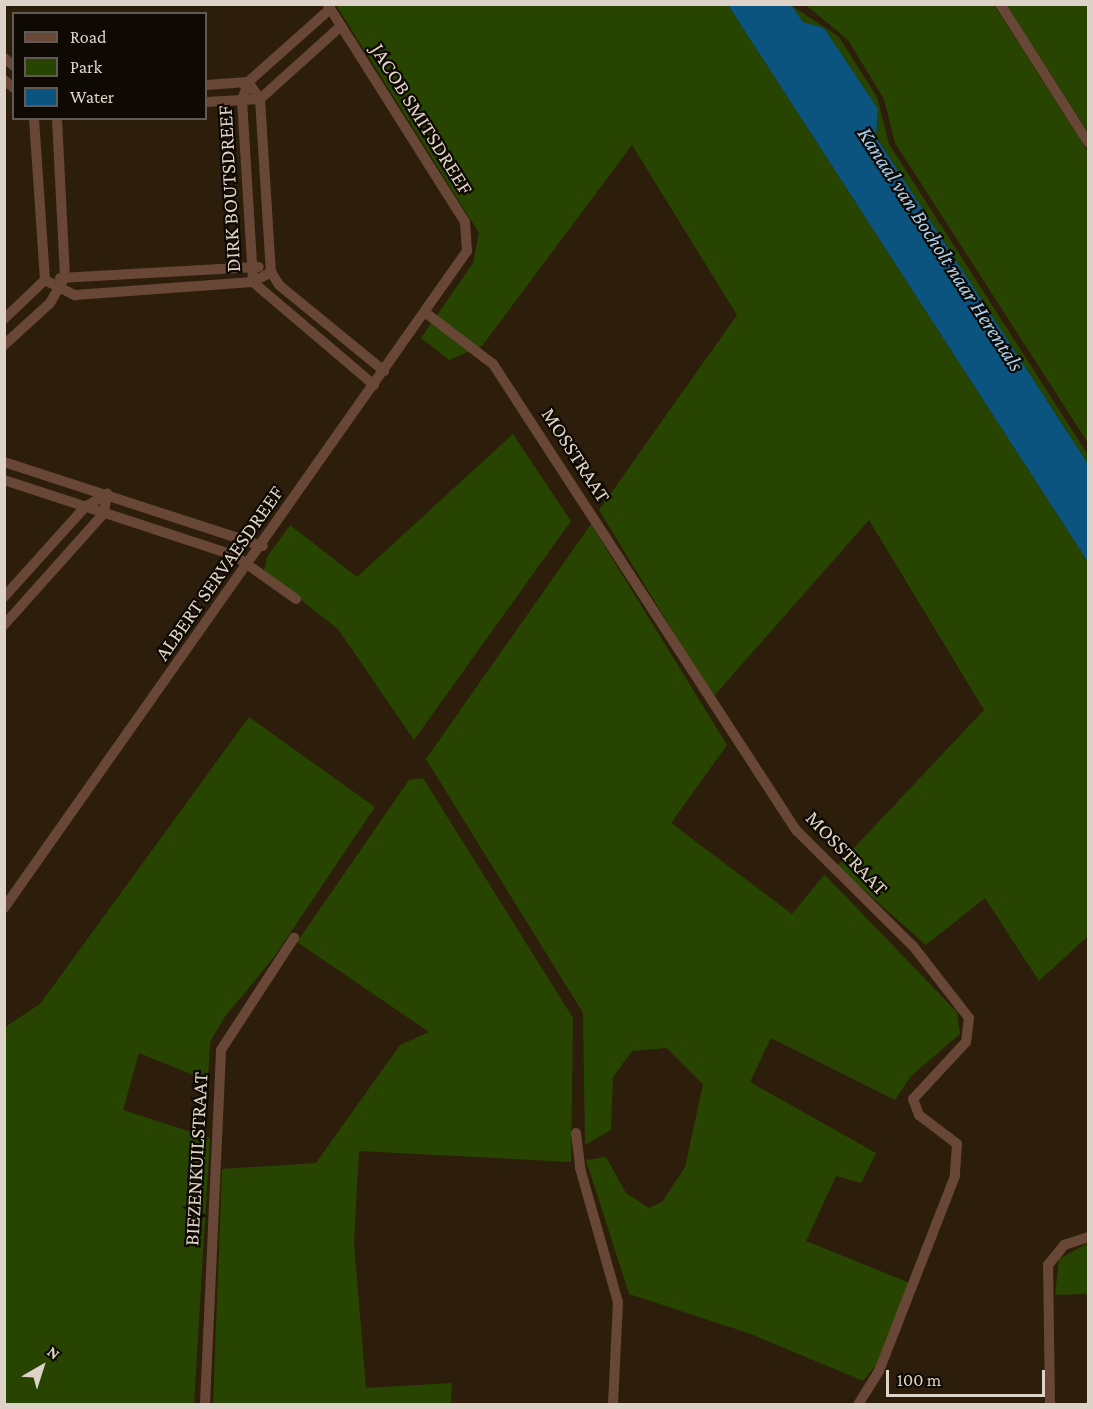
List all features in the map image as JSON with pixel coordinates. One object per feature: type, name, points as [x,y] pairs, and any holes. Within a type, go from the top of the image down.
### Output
[{"type":"street","points":[[1000,4],[1089,142]]},
{"type":"street","name":"JACOB SMITSDREEF","points":[[329,7],[465,222],[469,243],[464,258]]},
{"type":"street","name":"DIRK BOUTSDREEF","points":[[329,7],[248,82],[242,100],[253,282],[374,386]]},
{"type":"street","name":"DIRK BOUTSDREEF","points":[[341,26],[260,99],[271,272],[279,285],[384,371]]},
{"type":"street","points":[[207,85],[248,82],[260,99]]},
{"type":"street","points":[[207,102],[260,99]]},
{"type":"street","points":[[34,120],[45,280]]},
{"type":"street","points":[[4,345],[60,290],[65,277],[57,120]]},
{"type":"street","name":"ALBERT SERVAESDREEF","points":[[4,908],[263,546],[464,258]]},
{"type":"street","points":[[4,319],[45,280],[253,264],[271,272]]},
{"type":"street","points":[[45,280],[60,290],[75,295],[253,282],[271,272]]},
{"type":"street","name":"MOSSTRAAT","points":[[426,313],[493,364],[796,830],[913,946],[969,1018],[966,1042],[913,1099],[919,1115],[957,1144],[955,1176],[879,1371],[858,1404]]},
{"type":"street","points":[[4,462],[263,546]]},
{"type":"street","points":[[4,480],[249,565],[296,599]]},
{"type":"street","points":[[4,597],[85,507],[107,494]]},
{"type":"street","points":[[4,625],[104,513],[107,494]]},
{"type":"street","name":"BIEZENKUILSTRAAT","points":[[205,1404],[220,1050],[294,938]]},
{"type":"street","points":[[576,1132],[580,1168],[618,1302],[613,1404]]},
{"type":"street","points":[[1050,1404],[1048,1265],[1064,1245],[1089,1237]]},
{"type":"green space","points":[[336,5],[728,5],[1088,562],[1088,936],[1039,981],[985,898],[926,945],[837,866],[984,710],[869,520],[713,697],[599,510],[737,315],[632,145],[482,346],[449,360],[421,338],[473,263],[479,233]]},
{"type":"green space","points":[[791,5],[839,37],[877,97],[889,144],[1088,455],[1088,464],[876,137],[878,109],[824,28],[803,22]]},
{"type":"green space","points":[[806,5],[994,5],[1088,152],[1088,443],[895,143],[884,99],[848,40]]},
{"type":"green space","points":[[1006,5],[1088,5],[1088,132]]},
{"type":"green space","points":[[513,434],[571,521],[414,740],[338,629],[264,571],[267,557],[290,525],[357,577]]},
{"type":"green space","points":[[591,524],[727,745],[671,823],[792,914],[824,875],[957,1012],[960,1034],[911,1076],[895,1100],[771,1038],[750,1082],[876,1153],[861,1183],[836,1176],[806,1241],[910,1283],[878,1363],[863,1381],[748,1333],[629,1294],[586,1160],[606,1157],[626,1193],[649,1208],[662,1202],[685,1167],[703,1084],[667,1048],[632,1051],[613,1077],[611,1130],[585,1145],[583,1013],[426,759]]},
{"type":"green space","points":[[249,717],[375,807],[274,957],[224,1018],[210,1042],[208,1081],[139,1053],[123,1110],[210,1138],[194,1404],[5,1404],[5,1027],[40,1004]]},
{"type":"green space","points":[[423,778],[573,1018],[571,1162],[359,1151],[354,1243],[366,1388],[452,1383],[451,1404],[213,1404],[222,1169],[316,1163],[400,1045],[429,1032],[297,942],[409,780]]},
{"type":"green space","points":[[1088,1243],[1088,1294],[1055,1295],[1059,1259]]},
{"type":"water","name":"Kanaal van Bocholt naar Herentals","points":[[728,5],[791,5],[803,22],[824,28],[878,109],[876,137],[1088,464],[1088,562]]}]
